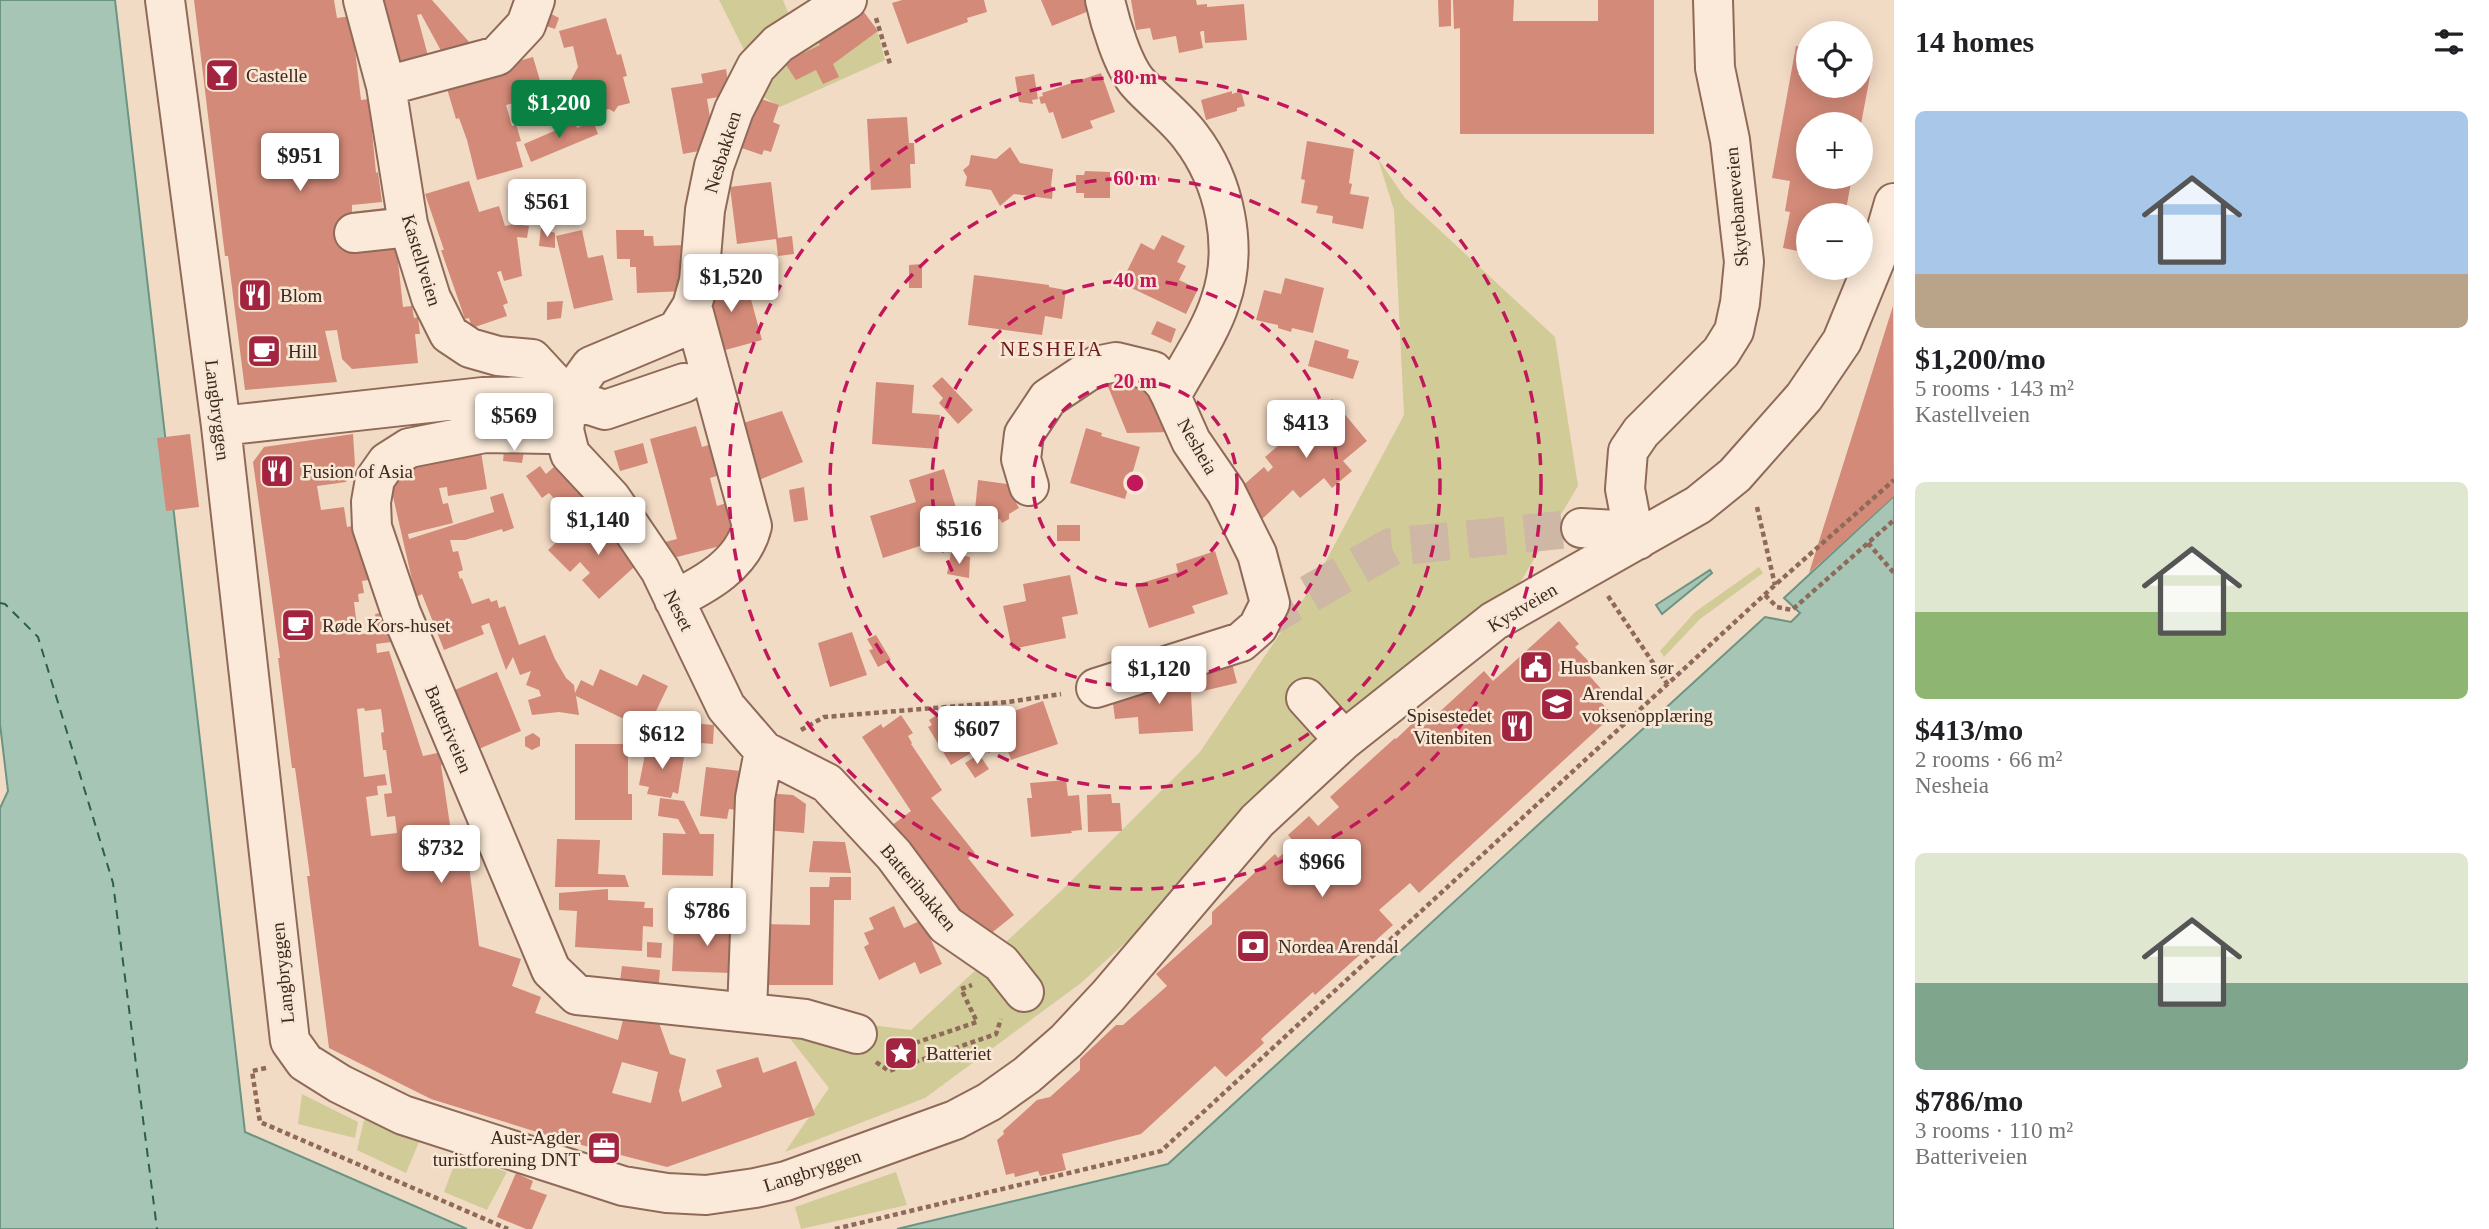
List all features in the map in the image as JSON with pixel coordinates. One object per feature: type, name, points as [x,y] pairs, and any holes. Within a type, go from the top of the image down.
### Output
[{"type":"street","name":"Langbryggen","points":[[165,0],[221,426],[290,1041],[305,1062],[340,1084],[403,1115],[624,1186],[667,1193],[706,1195],[786,1181],[956,1120],[989,1102],[1027,1075],[1066,1041],[1108,996]]},
{"type":"street","name":"Kastellveien","points":[[363,0],[386,86],[409,227],[431,298],[449,334],[470,348],[498,356],[532,359],[566,414]]},
{"type":"street","points":[[386,86],[497,56],[526,25],[535,0]]},
{"type":"street","name":"Nesheia","points":[[1096,688],[1241,642],[1258,627],[1270,603],[1257,554],[1226,492],[1191,441],[1171,396],[1220,304],[1227,279],[1228,231],[1218,185],[1191,136],[1135,80],[1111,28],[1105,0]]},
{"type":"street","name":"Skytebaneveien","points":[[1636,536],[1625,489],[1628,452],[1641,432],[1721,352],[1734,331],[1740,303],[1744,262],[1730,140],[1716,68],[1713,0]]},
{"type":"street","name":"Nesbakken","points":[[566,414],[591,366],[677,330],[692,306],[699,281],[705,210],[714,166],[734,110],[757,67],[778,44],[860,6]]},
{"type":"street","name":"Kystveien","points":[[1108,996],[1257,821],[1344,740],[1494,621],[1636,536],[1698,505],[1735,475],[1804,397],[1842,341],[1883,241],[1894,204]]},
{"type":"street","points":[[354,233],[409,227]]},
{"type":"street","points":[[674,600],[705,584],[729,565],[749,539],[752,526],[692,306]]},
{"type":"street","points":[[1029,485],[1021,459],[1024,434],[1048,398],[1096,366],[1116,362],[1153,371],[1165,384],[1171,396]]},
{"type":"street","points":[[221,426],[483,397],[548,396],[566,414],[605,410],[684,383]]},
{"type":"street","name":"Neset","points":[[566,414],[570,454],[611,498],[660,570],[726,707],[764,751]]},
{"type":"street","name":"Batteriveien","points":[[566,414],[549,434],[485,433],[409,448],[387,462],[375,479],[370,502],[372,527],[401,612],[551,970],[577,995],[805,1018],[864,1046]]},
{"type":"street","points":[[1581,528],[1636,536]]},
{"type":"street","points":[[1306,698],[1344,740]]},
{"type":"street","points":[[747,1012],[755,798],[764,751]]},
{"type":"street","name":"Batteribakken","points":[[764,751],[827,783],[894,855],[946,925],[1001,963],[1013,1004]]},
{"type":"path","points":[[860,6],[879,22],[890,64]]},
{"type":"path","points":[[835,1229],[1161,1151],[1775,585],[1894,480]]},
{"type":"path","points":[[1757,507],[1775,585]]},
{"type":"path","points":[[1765,596],[1777,607],[1793,610],[1894,520]]},
{"type":"path","points":[[1868,543],[1894,573]]},
{"type":"path","points":[[764,751],[824,717],[1008,702],[1096,688]]},
{"type":"path","points":[[864,1046],[900,1048],[977,1022],[961,989]]},
{"type":"path","points":[[864,1046],[889,1071],[996,1034],[1013,1004]]},
{"type":"path","points":[[305,1062],[252,1071],[260,1122],[508,1229]]},
{"type":"shaded area","points":[[0,0],[115,0],[245,1132],[467,1229],[0,1229],[0,808],[8,791],[0,724]]},
{"type":"shaded area","points":[[719,0],[783,0],[789,15],[747,56]]},
{"type":"shaded area","points":[[877,30],[885,60],[780,107],[765,98],[753,82],[811,33],[820,45],[791,60],[801,77]]},
{"type":"shaded area","points":[[1378,159],[1405,198],[1555,337],[1578,486],[1515,591],[1081,983],[925,1098],[785,1152],[829,1088],[769,1012],[911,1030],[1061,891],[1200,752],[1313,585],[1404,415],[1394,210]]},
{"type":"shaded area","points":[[1894,496],[1894,1229],[897,1229],[1168,1164],[1765,617],[1791,622],[1800,613],[1784,598]]},
{"type":"shaded area","points":[[1759,567],[1763,573],[1700,619],[1664,657],[1660,651],[1695,612]]},
{"type":"shaded area","points":[[1710,570],[1712,573],[1662,614],[1656,605]]},
{"type":"shaded area","points":[[302,1094],[358,1122],[355,1138],[298,1124]]},
{"type":"shaded area","points":[[365,1116],[419,1142],[406,1173],[357,1150]]},
{"type":"shaded area","points":[[457,1157],[507,1172],[487,1210],[444,1192]]},
{"type":"shaded area","points":[[896,1172],[907,1205],[801,1229],[795,1207]]},
{"type":"building","points":[[194,0],[334,0],[337,18],[351,16],[361,100],[369,99],[376,173],[378,172],[382,202],[352,205],[352,212],[392,207],[403,307],[412,306],[414,318],[418,317],[420,334],[415,334],[418,363],[352,369],[342,359],[337,330],[325,331],[337,382],[245,390],[228,256],[225,256]],"holes":[[[327,138],[330,163],[277,169],[274,145]]]},
{"type":"building","points":[[377,0],[432,0],[470,43],[445,58],[421,14],[417,15],[430,63],[396,62]]},
{"type":"building","points":[[855,0],[878,31],[833,64],[839,77],[823,84],[816,70],[796,80],[784,62],[820,45],[811,33]]},
{"type":"building","points":[[902,0],[984,0],[987,12],[967,18],[968,22],[907,44],[892,3]]},
{"type":"building","points":[[1041,0],[1085,0],[1089,11],[1052,26]]},
{"type":"building","points":[[1131,0],[1196,0],[1197,5],[1207,4],[1207,7],[1244,4],[1247,40],[1205,43],[1202,31],[1203,48],[1179,53],[1176,36],[1153,40],[1150,28],[1136,30]]},
{"type":"building","points":[[1438,0],[1451,0],[1451,26],[1439,27]]},
{"type":"building","points":[[1453,0],[1514,0],[1513,21],[1598,21],[1598,0],[1654,0],[1654,134],[1460,134],[1460,28],[1454,29]]},
{"type":"building","points":[[542,9],[559,18],[555,29],[537,23]]},
{"type":"building","points":[[606,18],[617,55],[621,54],[627,76],[623,77],[630,103],[618,106],[614,112],[609,109],[591,114],[584,86],[571,80],[578,67],[573,46],[564,48],[559,31]]},
{"type":"building","points":[[1796,46],[1796,98],[1866,98],[1863,112],[1796,112],[1796,189],[1850,189],[1847,203],[1796,203],[1796,251],[1783,248],[1790,212],[1785,211],[1790,181],[1772,178]]},
{"type":"building","points":[[533,57],[544,94],[506,105],[512,126],[516,124],[521,141],[516,142],[523,167],[477,180],[467,140],[459,118],[456,119],[445,82]]},
{"type":"building","points":[[726,69],[730,95],[707,99],[715,148],[683,154],[671,88],[703,83],[701,74]]},
{"type":"building","points":[[1101,73],[1115,112],[1090,121],[1093,128],[1062,139],[1053,112],[1049,113],[1039,97],[1043,96],[1042,93]]},
{"type":"building","points":[[1034,74],[1038,99],[1032,100],[1033,104],[1019,102],[1015,77]]},
{"type":"building","points":[[1232,91],[1232,94],[1241,91],[1245,106],[1206,120],[1201,100]]},
{"type":"building","points":[[747,94],[779,105],[773,122],[780,125],[771,152],[764,150],[762,155],[730,144]]},
{"type":"building","points":[[907,117],[909,143],[914,143],[915,164],[910,164],[911,188],[871,190],[867,119]]},
{"type":"building","points":[[593,121],[598,134],[531,162],[524,144],[575,122],[577,128]]},
{"type":"building","points":[[1307,141],[1354,149],[1350,194],[1369,197],[1363,229],[1332,223],[1333,216],[1316,213],[1318,206],[1301,203],[1305,180],[1301,179]]},
{"type":"building","points":[[1010,147],[1020,163],[1053,169],[1052,199],[1014,194],[1000,206],[991,190],[965,186],[967,177],[963,170],[969,165],[971,155],[996,159]]},
{"type":"building","points":[[1085,171],[1110,172],[1110,198],[1084,198],[1084,193],[1076,193],[1076,175],[1084,175]]},
{"type":"building","points":[[469,181],[479,212],[499,206],[505,226],[529,226],[527,238],[517,237],[522,276],[504,281],[501,271],[497,272],[508,303],[503,305],[507,316],[472,328],[469,318],[465,319],[425,194]]},
{"type":"building","points":[[771,182],[778,238],[792,236],[794,254],[778,256],[776,239],[737,244],[730,187]]},
{"type":"building","points":[[541,228],[555,233],[555,248],[539,246]]},
{"type":"building","points":[[582,230],[588,258],[603,255],[613,300],[574,309],[556,236]]},
{"type":"building","points":[[616,230],[644,230],[644,236],[653,236],[654,246],[686,245],[687,291],[637,293],[636,267],[630,267],[630,259],[617,259]]},
{"type":"building","points":[[1162,235],[1185,246],[1177,262],[1186,266],[1179,280],[1198,289],[1186,314],[1121,283],[1141,243],[1154,250]]},
{"type":"building","points":[[922,264],[922,288],[909,288],[909,265]]},
{"type":"building","points":[[734,272],[731,296],[749,292],[762,340],[718,352],[706,274]]},
{"type":"building","points":[[974,275],[1049,285],[1066,290],[1062,319],[1045,316],[1042,335],[968,325]]},
{"type":"building","points":[[1285,278],[1324,288],[1313,333],[1292,328],[1291,332],[1278,328],[1278,325],[1256,320],[1264,290],[1281,294]]},
{"type":"building","points":[[563,301],[561,318],[547,320],[547,302]]},
{"type":"building","points":[[1893,306],[1894,496],[1809,573]]},
{"type":"building","points":[[1157,321],[1176,329],[1171,343],[1151,334]]},
{"type":"building","points":[[1315,340],[1349,350],[1347,358],[1359,361],[1353,379],[1308,366]]},
{"type":"building","points":[[942,377],[973,410],[958,424],[939,403],[943,398],[932,386]]},
{"type":"building","points":[[1103,379],[1139,379],[1172,432],[1127,433]]},
{"type":"building","points":[[876,382],[914,385],[912,413],[940,415],[938,449],[872,444]]},
{"type":"building","points":[[1332,399],[1367,441],[1343,461],[1352,471],[1332,488],[1324,478],[1300,498],[1293,490],[1261,520],[1240,488],[1264,467],[1268,472],[1273,467],[1265,457]]},
{"type":"building","points":[[782,411],[803,462],[759,480],[737,425]]},
{"type":"building","points":[[696,426],[702,447],[712,444],[720,475],[710,478],[717,506],[733,501],[738,522],[728,544],[673,558],[661,543],[677,539],[650,439]]},
{"type":"building","points":[[1086,428],[1102,433],[1101,436],[1140,447],[1125,499],[1070,483]]},
{"type":"building","points":[[190,434],[199,507],[166,511],[157,438]]},
{"type":"building","points":[[353,434],[355,465],[346,482],[317,486],[321,510],[344,507],[347,527],[363,524],[374,579],[362,581],[364,593],[358,594],[359,602],[354,602],[358,635],[378,631],[375,614],[394,611],[399,641],[376,644],[377,653],[389,651],[423,756],[442,752],[444,764],[441,765],[450,825],[406,834],[412,870],[469,865],[479,946],[521,959],[512,986],[541,997],[535,1013],[618,1040],[625,1012],[659,1023],[670,1054],[686,1059],[679,1091],[682,1102],[722,1087],[716,1070],[758,1057],[763,1073],[796,1061],[815,1115],[667,1167],[566,1141],[431,1099],[329,1048],[307,876],[310,876],[295,768],[292,768],[253,462],[264,447]],"holes":[[[364,708],[365,711],[381,709],[383,750],[386,750],[392,793],[384,794],[387,817],[395,816],[397,833],[371,836],[366,797],[378,795],[377,786],[387,785],[385,774],[364,777],[357,709]],[[622,1062],[658,1072],[651,1103],[612,1093]]]},
{"type":"building","points":[[505,442],[525,445],[522,463],[503,461]]},
{"type":"building","points":[[643,443],[648,463],[620,471],[614,451]]},
{"type":"building","points":[[481,452],[487,489],[448,496],[447,487],[439,488],[443,504],[448,503],[453,523],[408,534],[409,539],[494,512],[490,497],[503,493],[514,528],[465,540],[450,540],[453,552],[458,551],[463,570],[458,572],[472,604],[489,598],[491,602],[497,600],[499,608],[505,606],[519,645],[545,635],[566,678],[574,685],[575,693],[581,680],[593,686],[600,669],[637,686],[643,674],[668,686],[647,730],[576,696],[579,715],[559,712],[532,715],[528,700],[541,696],[539,690],[526,685],[531,671],[520,675],[513,657],[506,670],[489,623],[481,626],[484,634],[444,650],[422,594],[416,597],[388,475],[395,464]]},
{"type":"building","points":[[540,466],[546,474],[555,466],[564,476],[566,474],[601,516],[587,529],[579,522],[577,524],[549,493],[542,498],[526,476]]},
{"type":"building","points":[[944,469],[957,511],[945,515],[951,532],[922,541],[923,545],[883,558],[870,516],[916,502],[909,480]]},
{"type":"building","points":[[978,480],[1014,485],[1014,499],[1019,508],[1009,514],[1009,519],[1002,523],[1000,519],[974,520]]},
{"type":"building","points":[[804,487],[808,520],[794,522],[789,490]]},
{"type":"building","points":[[611,522],[644,558],[599,599],[582,580],[590,573],[580,562],[570,572],[548,550],[574,525],[589,542]]},
{"type":"building","points":[[1057,525],[1080,525],[1080,541],[1057,541]]},
{"type":"building","points":[[1215,551],[1228,594],[1192,606],[1195,613],[1149,628],[1135,585],[1178,572],[1176,564]]},
{"type":"building","points":[[951,553],[970,557],[969,578],[947,574]]},
{"type":"building","points":[[1070,575],[1078,614],[1062,617],[1066,638],[1012,649],[1003,606],[1026,601],[1023,584]]},
{"type":"building","points":[[1559,621],[1579,644],[1575,647],[1593,666],[1586,672],[1604,692],[1597,698],[1613,715],[1419,893],[1410,883],[1379,910],[1393,925],[1261,1039],[1264,1043],[1226,1077],[1215,1066],[1141,1134],[1062,1154],[1066,1170],[1040,1176],[1038,1171],[1015,1177],[1014,1173],[1006,1175],[997,1140],[1004,1134],[1003,1131],[1037,1100],[1050,1097],[1080,1070],[1080,1059],[1116,1025],[1123,1025],[1167,986],[1156,974],[1212,924],[1212,912],[1275,854],[1278,858],[1295,843],[1288,835],[1309,816],[1318,826],[1339,807],[1330,797],[1416,720],[1423,727],[1484,671],[1493,681]]},
{"type":"building","points":[[852,632],[867,675],[830,687],[818,643]]},
{"type":"building","points":[[876,635],[891,660],[878,667],[869,650],[873,649],[867,639]]},
{"type":"building","points":[[1231,659],[1237,683],[1199,692],[1193,669]]},
{"type":"building","points":[[497,672],[521,731],[474,751],[450,692]]},
{"type":"building","points":[[1190,674],[1193,731],[1139,734],[1138,717],[1115,719],[1112,696],[1136,688],[1166,686],[1166,676]]},
{"type":"building","points":[[1043,701],[1058,744],[1011,760],[996,717]]},
{"type":"building","points":[[942,712],[945,717],[953,712],[960,724],[967,720],[974,731],[967,735],[976,750],[951,765],[928,727],[932,725],[929,720]]},
{"type":"building","points":[[901,715],[913,733],[908,736],[911,744],[942,790],[931,798],[975,853],[968,858],[1014,915],[979,943],[887,829],[911,811],[862,737],[881,724],[883,728]]},
{"type":"building","points":[[689,723],[714,725],[713,744],[688,742]]},
{"type":"building","points":[[533,733],[540,738],[540,746],[532,750],[525,746],[525,737]]},
{"type":"building","points":[[575,744],[628,744],[628,794],[632,794],[632,820],[575,820]]},
{"type":"building","points":[[647,744],[685,751],[678,794],[673,792],[671,798],[647,794],[649,787],[639,785]]},
{"type":"building","points":[[979,754],[989,769],[975,778],[965,763]]},
{"type":"building","points":[[706,767],[749,772],[744,811],[729,809],[727,819],[700,816]]},
{"type":"building","points":[[1066,780],[1068,796],[1079,795],[1082,830],[1031,837],[1027,798],[1032,798],[1030,783]]},
{"type":"building","points":[[766,793],[793,795],[806,804],[804,833],[764,830]]},
{"type":"building","points":[[1111,794],[1112,803],[1120,803],[1122,831],[1088,832],[1087,795]]},
{"type":"building","points":[[660,798],[684,801],[700,834],[714,834],[713,876],[662,875],[663,833],[686,834],[678,819],[658,816]]},
{"type":"building","points":[[557,839],[600,840],[598,874],[625,875],[629,887],[555,887]]},
{"type":"building","points":[[813,841],[845,842],[851,873],[809,872]]},
{"type":"building","points":[[830,877],[851,877],[851,900],[834,900],[833,985],[762,985],[762,924],[810,925],[810,887],[829,887]]},
{"type":"building","points":[[608,889],[608,900],[645,902],[644,908],[653,908],[653,927],[643,926],[642,951],[575,947],[577,911],[559,910],[559,893]]},
{"type":"building","points":[[894,906],[904,928],[922,920],[942,964],[920,974],[915,962],[879,980],[864,947],[869,944],[864,933],[874,929],[869,918]]},
{"type":"building","points":[[711,920],[744,921],[732,973],[672,971],[674,927],[710,929]]},
{"type":"building","points":[[647,942],[662,943],[661,958],[647,957]]},
{"type":"building","points":[[622,966],[660,970],[658,994],[619,989]]},
{"type":"building","points":[[516,1173],[533,1181],[530,1189],[547,1195],[532,1229],[497,1217]]},
{"type":"ferry route","points":[[0,603],[5,604],[38,637],[113,883],[157,1229]]},
{"type":"tunnel","points":[[1260,622],[1391,547],[1581,528]]},
{"type":"place","name":"Castelle","points":[[222,75]]},
{"type":"place","name":"Blom","points":[[255,295]]},
{"type":"place","name":"Hill","points":[[264,351]]},
{"type":"place","name":"Fusion of Asia","points":[[277,471]]},
{"type":"place","name":"Røde Kors-huset","points":[[298,625]]},
{"type":"place","name":"Husbanken sør","points":[[1536,667]]},
{"type":"place","name":"Arendal voksenopplæring","points":[[1557,704]]},
{"type":"place","name":"Spisestedet Vitenbiten","points":[[1517,726]]},
{"type":"place","name":"Nordea Arendal","points":[[1253,946]]},
{"type":"place","name":"Batteriet","points":[[901,1053]]},
{"type":"place","name":"Aust-Agder turistforening DNT","points":[[604,1148]]},
{"type":"district","name":"NESHEIA","points":[[1052,349]]}]
